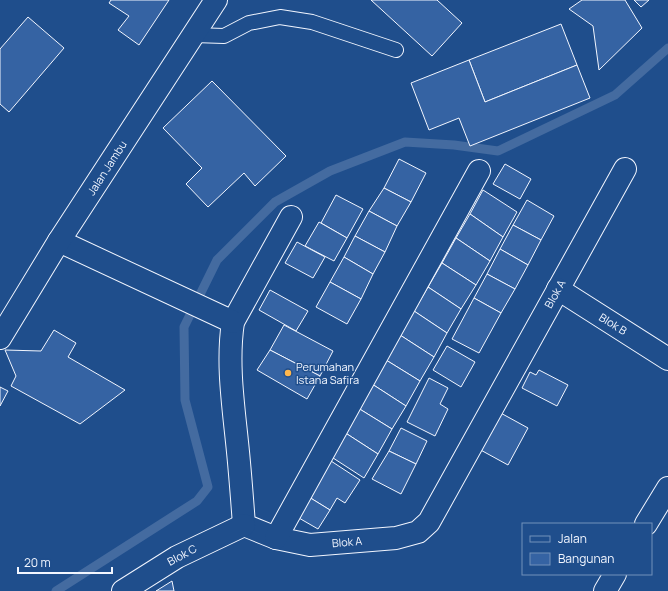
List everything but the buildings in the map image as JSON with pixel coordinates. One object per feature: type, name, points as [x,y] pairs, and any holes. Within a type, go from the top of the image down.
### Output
[{"type":"street","name":"Jalan Jambu","points":[[0,338],[59,241],[216,0]]},
{"type":"street","name":"Blok A","points":[[244,525],[276,538],[310,544],[396,538],[418,532],[429,522],[625,169]]},
{"type":"street","points":[[276,538],[479,171]]},
{"type":"street","points":[[244,525],[242,483],[232,394],[231,338],[233,322],[291,217]]},
{"type":"street","points":[[59,241],[233,322]]},
{"type":"street","name":"Blok B","points":[[558,289],[668,359]]},
{"type":"street","points":[[647,523],[668,488]]},
{"type":"street","name":"Blok C","points":[[123,591],[177,557],[244,525]]},
{"type":"street","points":[[605,591],[614,575]]},
{"type":"lane","points":[[194,35],[224,36],[249,23],[280,17],[312,22],[396,50]]},
{"type":"waterway","points":[[56,591],[197,501],[208,487],[185,400],[184,327],[217,260],[275,202],[330,171],[405,142],[454,145],[498,151],[615,95],[668,48]]},
{"type":"place","name":"Perumahan Istana Safira","points":[[288,373]]}]
